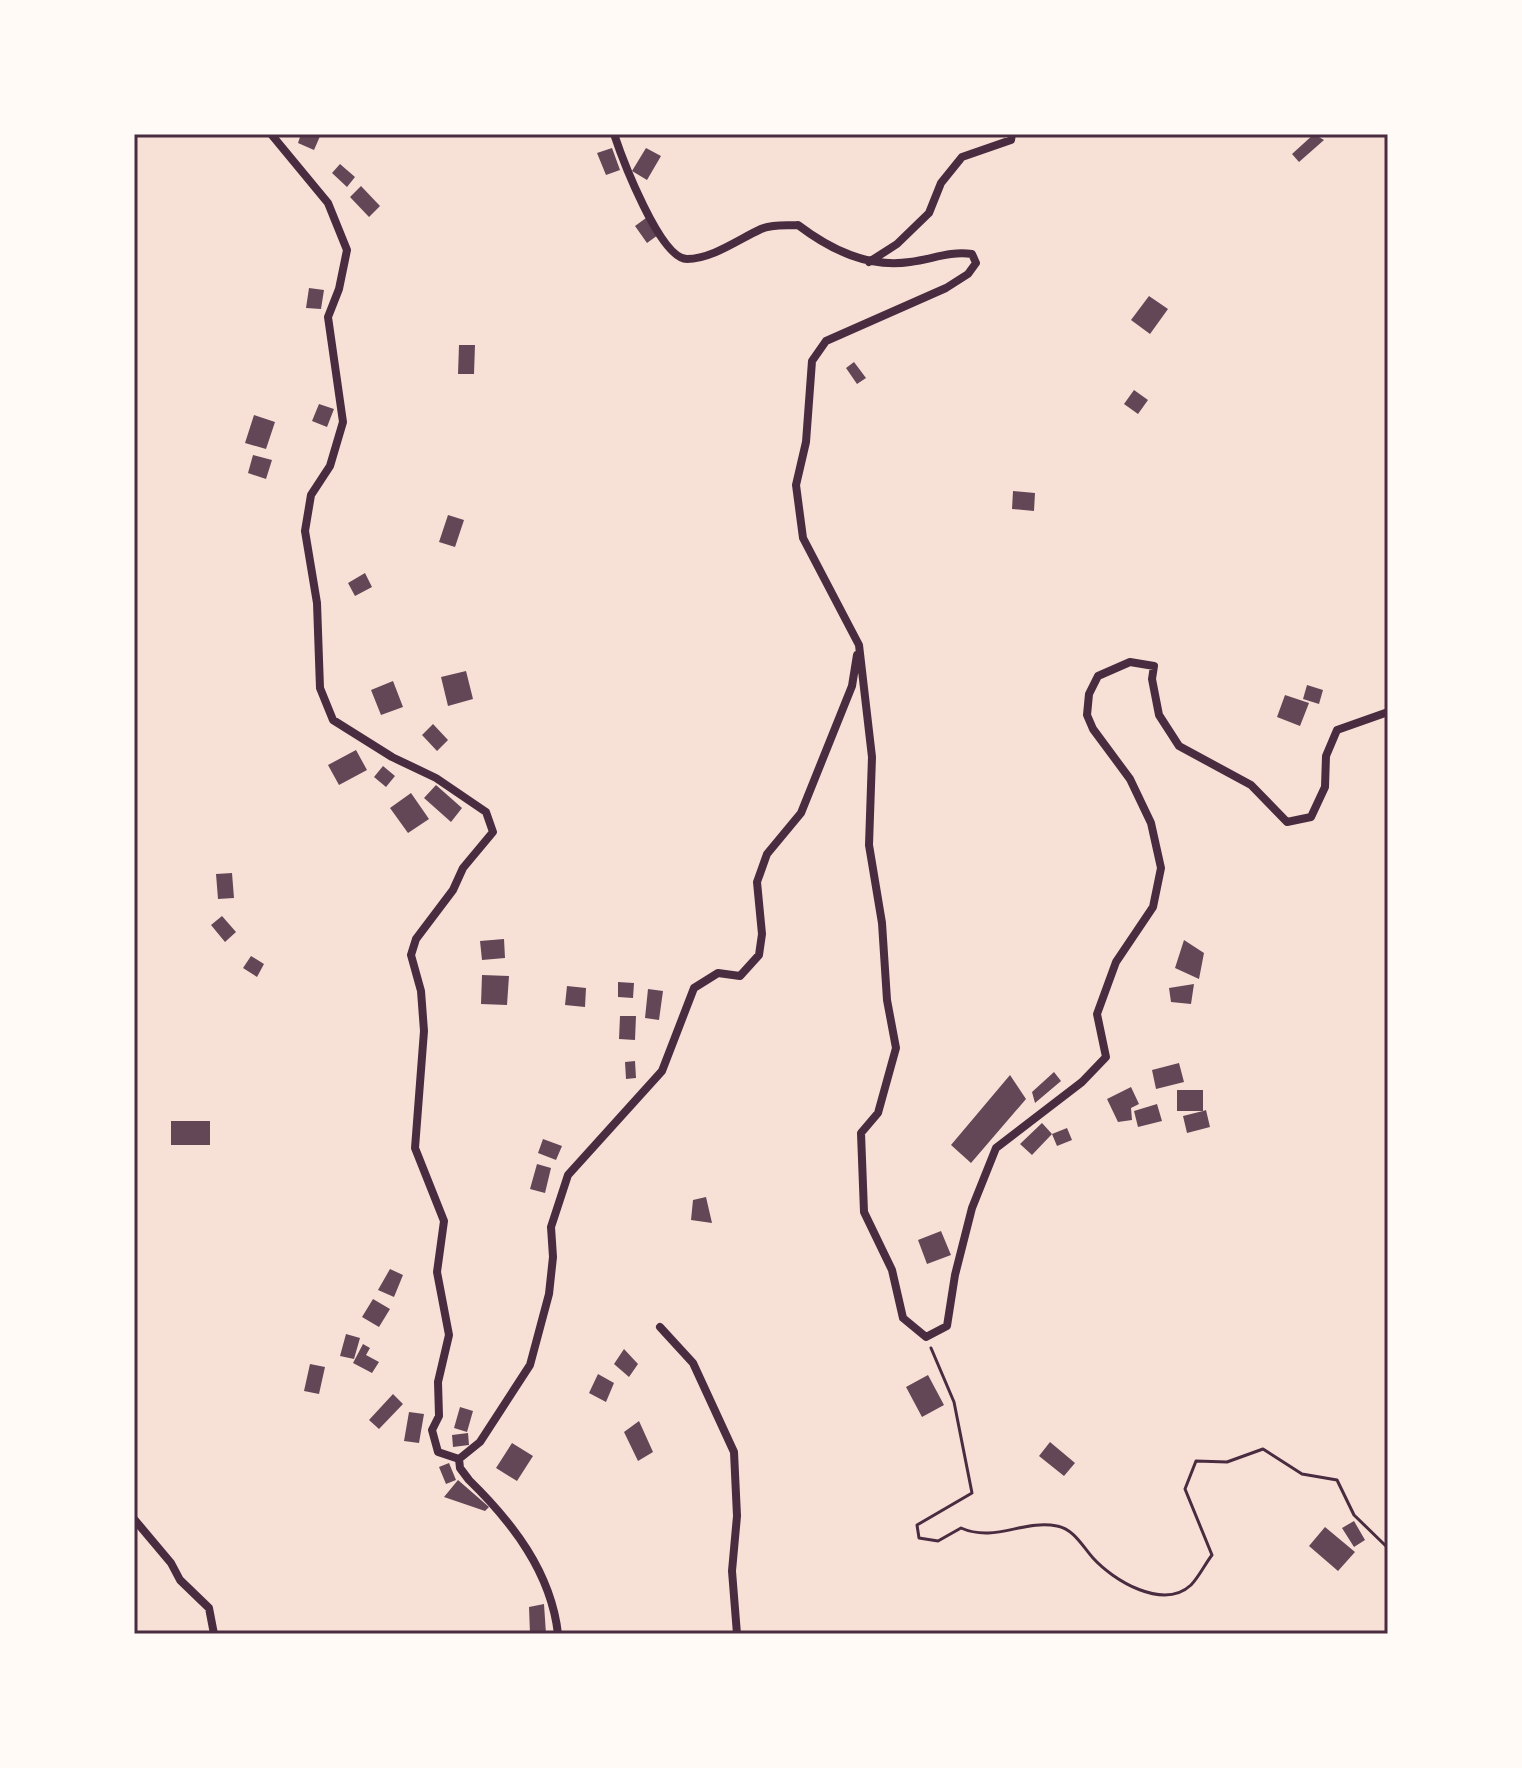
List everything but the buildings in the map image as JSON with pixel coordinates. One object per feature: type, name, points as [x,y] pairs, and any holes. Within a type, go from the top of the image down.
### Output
[{"type":"street","points":[[271,134],[328,203],[347,250],[339,289],[328,317],[343,422],[330,466],[311,495],[305,531],[317,603],[320,688],[333,720],[392,757],[436,778],[486,812],[493,832],[463,868],[447,899],[416,939],[411,955],[421,991],[424,1031],[415,1148],[444,1221],[437,1272],[449,1335],[438,1382],[439,1416],[432,1430],[438,1452],[459,1459]]},
{"type":"street","points":[[614,134],[648,211],[668,249],[678,257],[688,259],[732,245],[765,227],[798,225],[817,240],[868,263],[910,262],[953,251],[972,254],[976,263],[968,274],[946,288],[826,341],[812,361],[806,442],[796,485],[803,538],[859,645],[872,757],[869,845],[882,923],[887,1000],[896,1048],[878,1113],[861,1133],[864,1212],[892,1270],[903,1318],[926,1337],[947,1326],[955,1275],[972,1208],[996,1148],[1082,1082],[1106,1057],[1097,1014],[1116,962],[1153,907],[1161,868],[1151,823],[1130,779],[1093,729],[1087,715],[1089,694],[1098,676],[1130,662],[1154,666],[1152,679],[1159,715],[1179,746],[1251,785],[1287,822],[1311,817],[1325,787],[1326,756],[1337,730],[1388,712]]},
{"type":"street","points":[[868,263],[897,244],[929,213],[941,183],[962,157],[1011,140],[1012,134]]},
{"type":"street","points":[[459,1459],[480,1442],[530,1365],[549,1294],[553,1257],[551,1227],[568,1175],[662,1071],[694,988],[718,973],[740,976],[759,955],[762,934],[757,882],[767,854],[801,813],[852,686],[859,645]]},
{"type":"street","points":[[660,1327],[693,1363],[734,1452],[737,1516],[732,1571],[737,1634]]},
{"type":"street","points":[[459,1459],[460,1468],[526,1547],[555,1610],[558,1634]]},
{"type":"street","points":[[134,1519],[171,1563],[180,1580],[209,1608],[214,1634]]},
{"type":"path","points":[[926,1337],[954,1402],[972,1493],[917,1525],[919,1538],[938,1541],[961,1528],[978,1535],[1059,1526],[1078,1538],[1095,1560],[1125,1584],[1147,1593],[1164,1594],[1189,1587],[1212,1555],[1185,1489],[1196,1461],[1227,1462],[1263,1449],[1302,1474],[1337,1480],[1354,1515],[1388,1548]]}]
